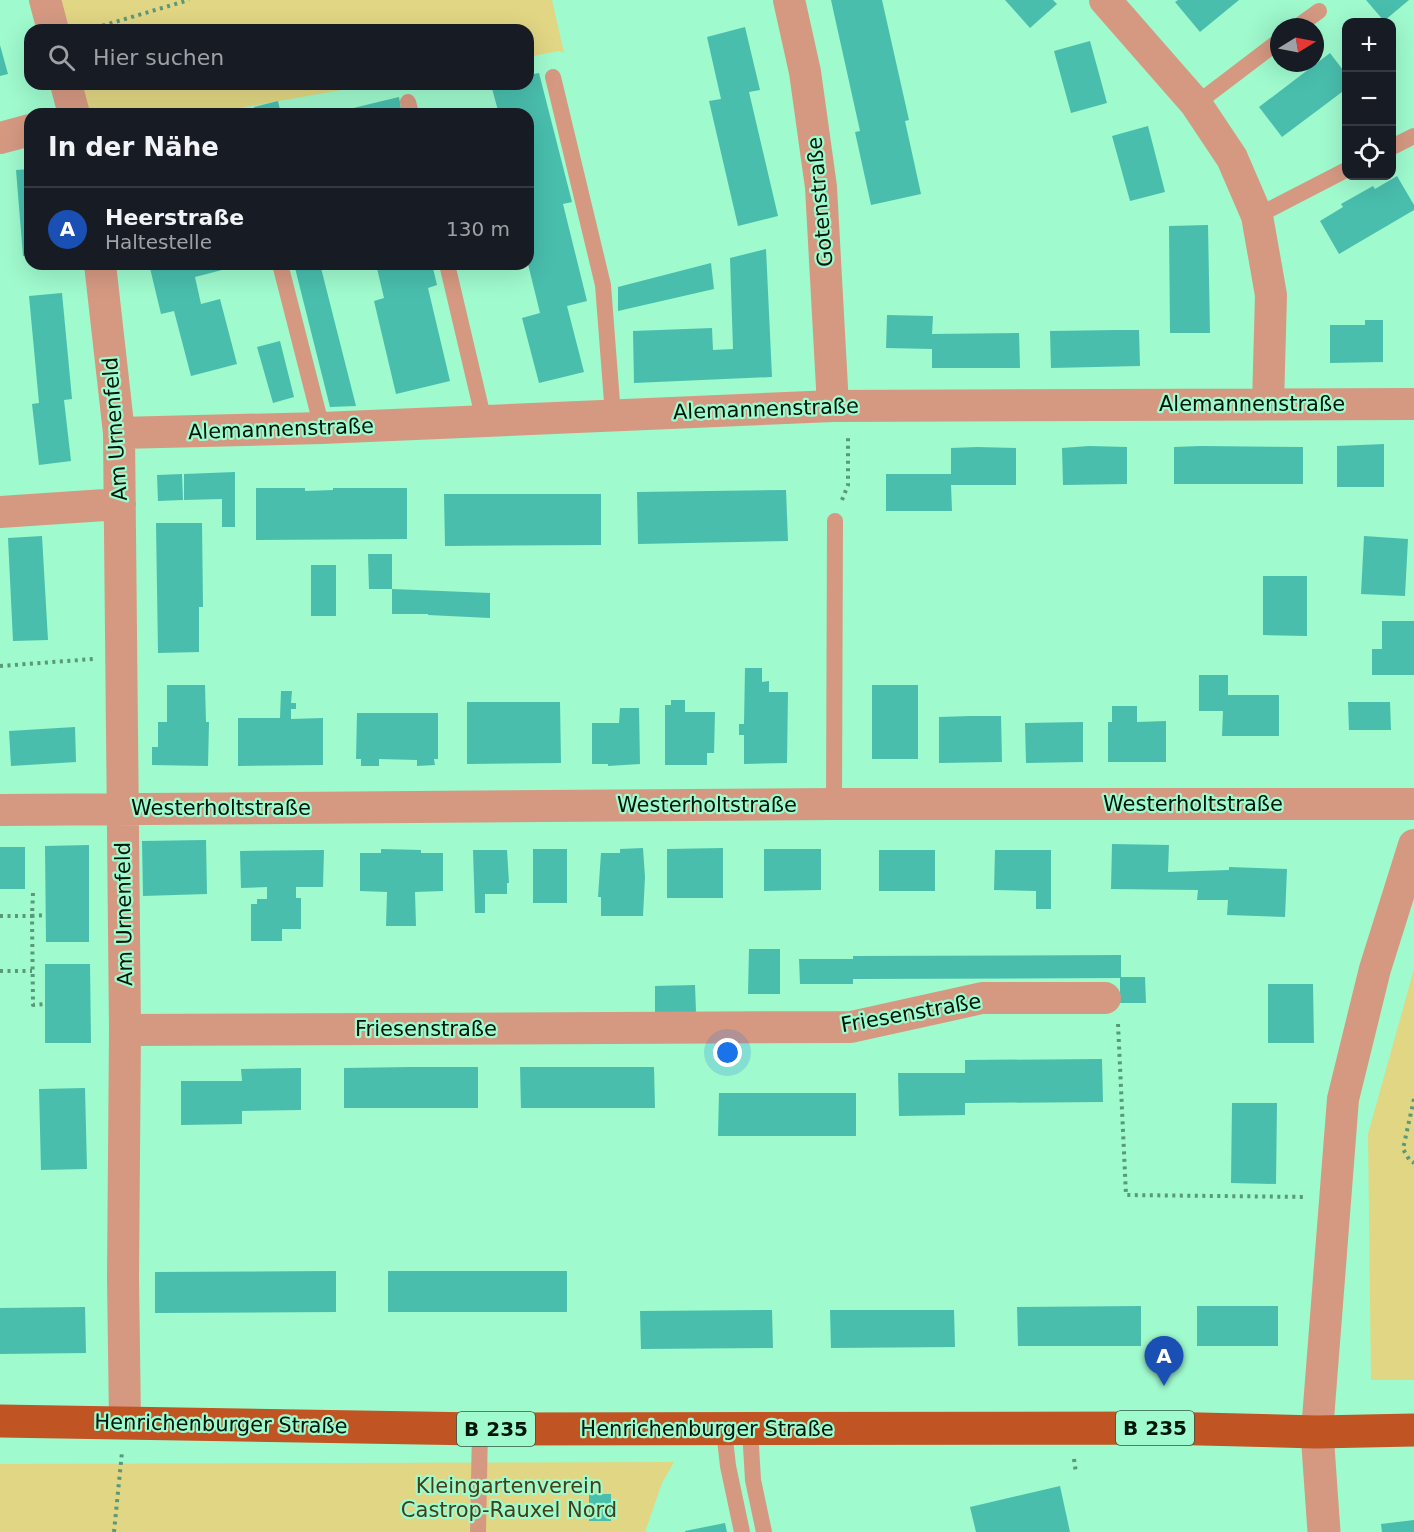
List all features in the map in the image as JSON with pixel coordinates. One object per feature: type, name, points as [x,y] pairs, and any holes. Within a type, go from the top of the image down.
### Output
[{"type":"main road","name":"Henrichenburger Straße","points":[[0,1421],[480,1429],[1160,1428],[1317,1432],[1414,1430]]},
{"type":"street","points":[[45,0],[51,24]]},
{"type":"street","name":"Gotenstraße","points":[[789,0],[805,72],[821,187],[841,406]]},
{"type":"street","points":[[1108,1],[1196,104],[1232,158],[1257,216],[1271,295],[1268,404]]},
{"type":"street","points":[[68,90],[72,108]]},
{"type":"street","points":[[0,138],[24,132]]},
{"type":"street","name":"Am Urnenfeld","points":[[101,270],[119,433],[125,1030],[123,1278],[125,1422]]},
{"type":"street","name":"Alemannenstraße","points":[[119,433],[322,428],[841,406],[1414,404]]},
{"type":"street","points":[[0,512],[120,504]]},
{"type":"street","name":"Westerholtstraße","points":[[0,810],[834,804],[1414,804]]},
{"type":"street","points":[[1324,1532],[1317,1432],[1343,1099],[1375,969],[1414,845]]},
{"type":"street","name":"Friesenstraße","points":[[125,1030],[851,1027],[982,998],[1105,998]]},
{"type":"lane","points":[[1309,18],[1319,11]]},
{"type":"lane","points":[[1196,104],[1270,48]]},
{"type":"lane","points":[[553,76],[603,285],[613,415]]},
{"type":"lane","points":[[1396,145],[1414,136]]},
{"type":"lane","points":[[1257,216],[1342,173]]},
{"type":"lane","points":[[282,270],[322,428]]},
{"type":"lane","points":[[448,270],[484,421]]},
{"type":"lane","points":[[834,804],[835,521]]},
{"type":"lane","points":[[478,1532],[480,1429]]},
{"type":"lane","points":[[737,1430],[728,1466],[742,1532]]},
{"type":"lane","points":[[737,1430],[753,1480],[764,1532]]},
{"type":"path","points":[[108,24],[189,0]]},
{"type":"path","points":[[835,521],[848,485],[841,406]]},
{"type":"path","points":[[0,666],[121,657]]},
{"type":"path","points":[[33,893],[33,1005],[44,1004]]},
{"type":"path","points":[[0,916],[46,915]]},
{"type":"path","points":[[0,971],[33,971]]},
{"type":"path","points":[[1105,998],[1118,1016],[1126,1195],[1336,1198]]},
{"type":"path","points":[[1414,1099],[1403,1149],[1410,1161],[1414,1163]]},
{"type":"path","points":[[114,1532],[125,1422]]},
{"type":"green space","points":[[58,0],[552,0],[564,53],[559,51],[534,56],[534,24],[64,24]]},
{"type":"green space","points":[[80,90],[341,90],[240,108],[85,108]]},
{"type":"green space","points":[[1414,969],[1414,1380],[1371,1380],[1368,1134]]},
{"type":"green space","name":"Kleingartenverein Castrop-Rauxel Nord","points":[[674,1462],[662,1483],[645,1532],[0,1532],[0,1464]]},
{"type":"building","points":[[831,0],[882,0],[909,120],[905,121],[921,194],[871,205],[855,132],[860,131]]},
{"type":"building","points":[[1005,0],[1053,0],[1057,4],[1030,28]]},
{"type":"building","points":[[1178,0],[1239,0],[1200,32],[1175,2]]},
{"type":"building","points":[[1366,0],[1409,0],[1388,18],[1381,18]]},
{"type":"building","points":[[745,27],[760,90],[749,92],[778,216],[738,226],[709,101],[721,99],[707,37]]},
{"type":"building","points":[[1090,41],[1107,103],[1071,113],[1054,51]]},
{"type":"building","points":[[0,45],[8,74],[0,76]]},
{"type":"building","points":[[1330,53],[1342,69],[1342,92],[1282,137],[1259,107],[1305,72],[1324,72],[1324,58]]},
{"type":"building","points":[[539,73],[572,202],[563,204],[587,301],[567,306],[584,372],[539,383],[522,318],[540,313],[529,270],[534,270],[534,108],[497,108],[492,90],[534,90],[534,74]]},
{"type":"building","points":[[399,97],[401,108],[353,108]]},
{"type":"building","points":[[278,101],[280,108],[254,108]]},
{"type":"building","points":[[1148,126],[1165,192],[1130,201],[1112,136]]},
{"type":"building","points":[[24,169],[24,256],[23,256],[16,170]]},
{"type":"building","points":[[1396,177],[1414,205],[1414,210],[1339,254],[1320,221],[1343,207],[1341,204],[1373,186],[1375,189],[1390,180],[1396,180]]},
{"type":"building","points":[[1208,225],[1210,333],[1170,333],[1169,226]]},
{"type":"building","points":[[766,249],[772,377],[634,383],[633,331],[712,328],[713,350],[733,349],[730,258]]},
{"type":"building","points":[[711,263],[714,289],[618,311],[618,287]]},
{"type":"building","points":[[150,270],[222,270],[195,277],[201,304],[220,299],[237,364],[191,376],[174,311],[161,314]]},
{"type":"building","points":[[296,270],[322,270],[356,406],[330,407]]},
{"type":"building","points":[[377,270],[433,270],[437,285],[428,288],[450,381],[396,394],[374,301],[384,298]]},
{"type":"building","points":[[62,293],[72,399],[64,400],[71,461],[39,465],[32,404],[39,403],[29,296]]},
{"type":"building","points":[[887,315],[933,316],[932,334],[1019,333],[1020,368],[932,368],[932,349],[886,348]]},
{"type":"building","points":[[1365,320],[1383,320],[1383,362],[1330,363],[1330,325],[1365,325]]},
{"type":"building","points":[[1139,330],[1140,366],[1051,368],[1050,331]]},
{"type":"building","points":[[280,341],[294,397],[273,403],[257,347]]},
{"type":"building","points":[[1384,444],[1384,487],[1337,487],[1337,446]]},
{"type":"building","points":[[1127,447],[1127,484],[1063,485],[1062,448]]},
{"type":"building","points":[[1174,447],[1303,447],[1303,484],[1174,484]]},
{"type":"building","points":[[951,448],[1016,448],[1016,485],[951,485],[952,511],[886,511],[886,474],[951,474]]},
{"type":"building","points":[[235,472],[235,527],[222,527],[222,499],[184,500],[184,474]]},
{"type":"building","points":[[182,474],[183,500],[158,501],[157,475]]},
{"type":"building","points":[[256,488],[305,488],[305,491],[333,490],[333,488],[407,488],[407,539],[256,540]]},
{"type":"building","points":[[786,490],[788,541],[638,544],[637,492]]},
{"type":"building","points":[[444,494],[601,494],[601,545],[445,546]]},
{"type":"building","points":[[156,523],[202,523],[203,607],[199,607],[199,652],[158,653]]},
{"type":"building","points":[[42,536],[48,640],[13,641],[8,538]]},
{"type":"building","points":[[1364,536],[1408,539],[1405,596],[1361,594]]},
{"type":"building","points":[[368,554],[392,554],[392,589],[369,589]]},
{"type":"building","points":[[311,565],[336,565],[336,616],[311,616]]},
{"type":"building","points":[[1263,576],[1307,576],[1307,636],[1263,635]]},
{"type":"building","points":[[392,589],[490,593],[490,618],[392,614]]},
{"type":"building","points":[[1382,621],[1414,621],[1414,675],[1372,675],[1372,649],[1382,649]]},
{"type":"building","points":[[745,668],[762,668],[762,682],[769,681],[769,692],[788,692],[787,763],[744,764],[744,735],[739,735],[739,724],[744,724]]},
{"type":"building","points":[[1199,675],[1228,675],[1228,695],[1279,695],[1279,736],[1222,736],[1223,711],[1199,711]]},
{"type":"building","points":[[167,685],[205,685],[206,722],[209,722],[208,766],[152,765],[152,747],[158,747],[158,722],[167,722]]},
{"type":"building","points":[[872,685],[918,685],[918,759],[872,759]]},
{"type":"building","points":[[281,691],[292,691],[291,703],[296,703],[296,709],[291,709],[291,719],[323,718],[323,765],[238,766],[238,718],[280,718]]},
{"type":"building","points":[[671,700],[685,700],[685,712],[715,712],[714,753],[707,753],[707,765],[665,765],[665,705],[671,705]]},
{"type":"building","points":[[467,702],[560,702],[561,763],[467,764]]},
{"type":"building","points":[[1348,702],[1390,702],[1391,730],[1349,730]]},
{"type":"building","points":[[1112,706],[1137,706],[1137,722],[1166,721],[1166,762],[1108,762],[1108,722],[1112,722]]},
{"type":"building","points":[[620,708],[639,708],[640,764],[608,766],[608,764],[592,764],[592,723],[619,723]]},
{"type":"building","points":[[357,713],[438,713],[438,759],[434,759],[435,765],[417,766],[417,760],[379,759],[379,766],[361,766],[361,759],[356,759]]},
{"type":"building","points":[[1001,716],[1002,762],[939,763],[939,717]]},
{"type":"building","points":[[1083,722],[1083,762],[1026,763],[1025,723]]},
{"type":"building","points":[[75,727],[76,762],[11,766],[9,731]]},
{"type":"building","points":[[206,840],[207,894],[143,896],[142,841]]},
{"type":"building","points":[[1112,844],[1169,845],[1168,872],[1229,870],[1229,867],[1287,869],[1285,917],[1227,915],[1228,900],[1197,900],[1198,890],[1111,889]]},
{"type":"building","points":[[89,845],[89,942],[46,942],[45,846]]},
{"type":"building","points":[[0,847],[25,847],[25,889],[0,889]]},
{"type":"building","points":[[643,848],[645,877],[643,916],[601,916],[601,897],[598,897],[601,853],[620,853],[620,849]]},
{"type":"building","points":[[723,848],[723,898],[667,898],[667,849]]},
{"type":"building","points":[[381,849],[443,853],[443,891],[415,892],[416,926],[386,926],[387,892],[360,891],[360,853],[381,853]]},
{"type":"building","points":[[533,849],[567,849],[567,903],[533,903]]},
{"type":"building","points":[[764,849],[821,849],[821,890],[764,891]]},
{"type":"building","points":[[324,850],[323,887],[296,887],[296,898],[301,898],[301,929],[282,929],[282,941],[251,941],[251,904],[257,904],[257,899],[267,899],[267,887],[241,888],[240,851]]},
{"type":"building","points":[[473,850],[507,850],[509,883],[507,883],[507,894],[485,894],[485,913],[475,913]]},
{"type":"building","points":[[879,850],[935,850],[935,891],[879,891]]},
{"type":"building","points":[[995,850],[1051,850],[1051,909],[1036,909],[1036,891],[994,890]]},
{"type":"building","points":[[749,949],[780,949],[780,994],[748,994]]},
{"type":"building","points":[[1121,955],[1121,977],[1145,977],[1146,1003],[1120,1003],[1120,978],[853,979],[853,984],[800,984],[799,959],[853,959],[853,956]]},
{"type":"building","points":[[45,964],[90,964],[91,1043],[45,1043]]},
{"type":"building","points":[[1268,984],[1313,984],[1314,1043],[1268,1043]]},
{"type":"building","points":[[695,985],[696,1012],[655,1012],[655,986]]},
{"type":"building","points":[[1102,1059],[1103,1102],[965,1103],[965,1115],[899,1116],[898,1073],[965,1073],[965,1060]]},
{"type":"building","points":[[478,1067],[478,1108],[344,1108],[344,1068]]},
{"type":"building","points":[[520,1067],[654,1067],[655,1108],[521,1108]]},
{"type":"building","points":[[301,1068],[301,1110],[242,1111],[242,1124],[181,1125],[181,1081],[242,1081],[241,1069]]},
{"type":"building","points":[[85,1088],[87,1169],[41,1170],[39,1089]]},
{"type":"building","points":[[719,1093],[856,1093],[856,1136],[718,1136]]},
{"type":"building","points":[[1232,1103],[1277,1103],[1276,1184],[1231,1183]]},
{"type":"building","points":[[336,1271],[336,1312],[155,1313],[155,1272]]},
{"type":"building","points":[[388,1271],[567,1271],[567,1312],[388,1312]]},
{"type":"building","points":[[1141,1306],[1141,1346],[1018,1346],[1017,1307]]},
{"type":"building","points":[[1197,1306],[1278,1306],[1278,1346],[1197,1346]]},
{"type":"building","points":[[85,1307],[86,1353],[0,1354],[0,1308]]},
{"type":"building","points":[[772,1310],[773,1348],[641,1349],[640,1311]]},
{"type":"building","points":[[830,1310],[954,1310],[955,1347],[831,1348]]},
{"type":"building","points":[[1060,1486],[1070,1532],[976,1532],[970,1507]]},
{"type":"building","points":[[589,1494],[611,1494],[611,1521],[589,1521]]},
{"type":"building","points":[[1414,1520],[1414,1532],[1382,1532],[1381,1524]]},
{"type":"building","points":[[725,1523],[727,1532],[685,1532],[685,1531]]},
{"type":"place","name":"Heerstraße","points":[[1164,1386]]}]
